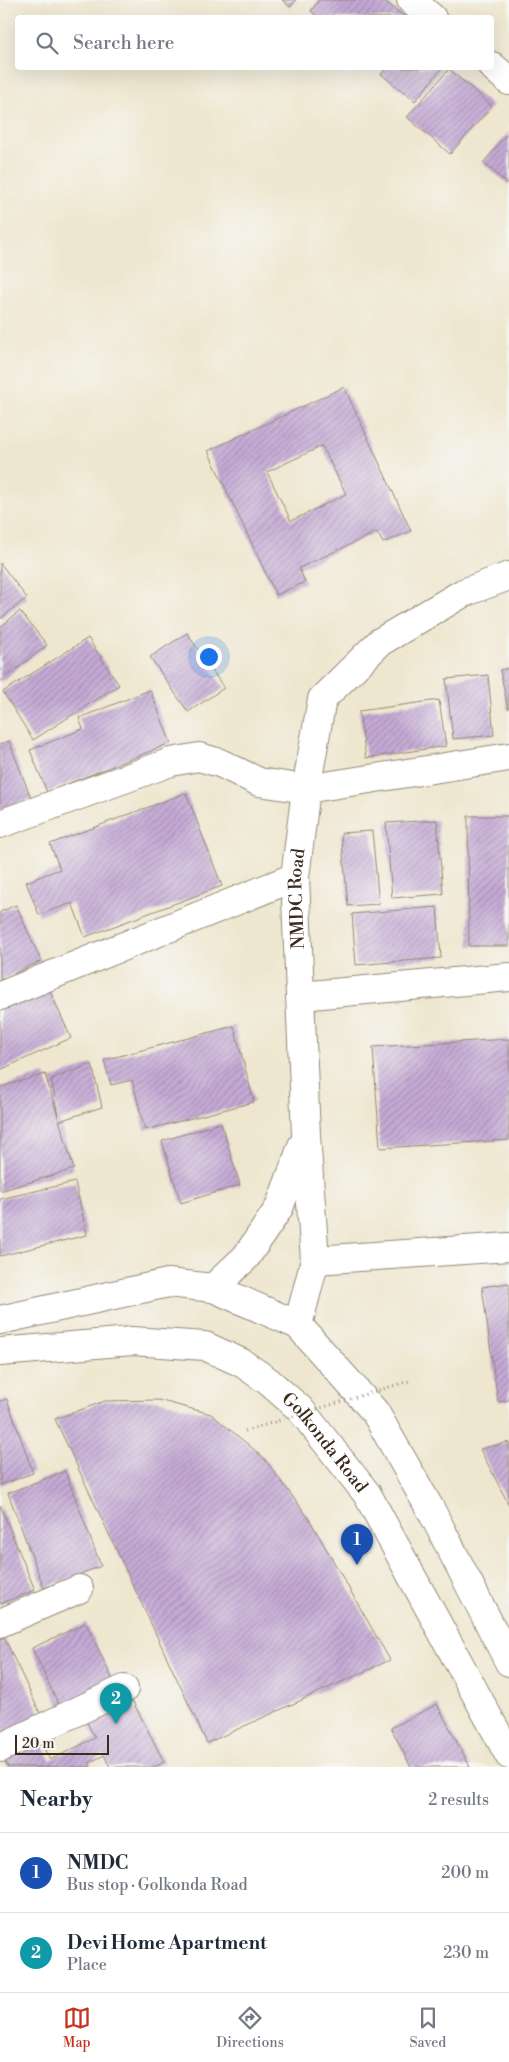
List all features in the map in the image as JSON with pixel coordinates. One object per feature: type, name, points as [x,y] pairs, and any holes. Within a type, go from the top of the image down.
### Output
[{"type":"main road","points":[[411,0],[428,15]]},
{"type":"main road","points":[[494,68],[509,81]]},
{"type":"main road","name":"NMDC Road","points":[[298,1325],[315,1260],[306,1136],[295,877],[306,789],[322,699],[380,642],[463,593],[509,576]]},
{"type":"main road","points":[[0,824],[171,762],[199,756],[220,763],[259,782],[306,789],[509,757]]},
{"type":"main road","points":[[0,996],[295,877]]},
{"type":"main road","points":[[300,996],[509,978]]},
{"type":"main road","points":[[213,1288],[246,1257],[279,1208],[306,1136]]},
{"type":"main road","points":[[315,1260],[509,1247]]},
{"type":"main road","points":[[0,1320],[168,1283],[213,1288],[298,1325],[375,1412],[432,1512],[509,1662]]},
{"type":"main road","name":"Golkonda Road","points":[[0,1352],[132,1341],[205,1346],[242,1363],[268,1380],[300,1409],[366,1494],[509,1755]]},
{"type":"main road","points":[[0,1623],[79,1589]]},
{"type":"main road","points":[[0,1748],[124,1689]]},
{"type":"path","points":[[245,1431],[409,1381]]},
{"type":"building","points":[[282,0],[296,0],[290,7]]},
{"type":"building","points":[[319,0],[383,0],[402,15],[316,15],[311,11]]},
{"type":"building","points":[[385,70],[440,70],[415,101],[381,74]]},
{"type":"building","points":[[448,70],[492,106],[450,154],[407,117]]},
{"type":"building","points":[[509,132],[509,185],[483,163]]},
{"type":"building","points":[[344,387],[411,531],[383,543],[377,532],[299,568],[305,582],[276,595],[208,451]],"holes":[[[322,446],[346,494],[291,521],[267,472]]]},
{"type":"building","points":[[0,563],[27,598],[0,619]]},
{"type":"building","points":[[20,611],[47,645],[0,682],[0,627]]},
{"type":"building","points":[[187,633],[224,688],[188,712],[150,657]]},
{"type":"building","points":[[88,638],[119,685],[33,740],[3,692]]},
{"type":"building","points":[[509,668],[509,709],[508,709],[500,670]]},
{"type":"building","points":[[488,675],[494,735],[453,739],[446,679]]},
{"type":"building","points":[[150,690],[171,743],[47,792],[30,750],[83,729],[79,718]]},
{"type":"building","points":[[439,700],[446,746],[366,758],[359,711]]},
{"type":"building","points":[[9,741],[31,798],[0,810],[0,744]]},
{"type":"building","points":[[186,793],[222,886],[85,937],[72,903],[39,915],[26,882],[60,869],[50,844]]},
{"type":"building","points":[[468,816],[509,816],[509,946],[469,946]]},
{"type":"building","points":[[437,820],[443,894],[392,898],[386,823]]},
{"type":"building","points":[[372,831],[379,904],[348,906],[341,833]]},
{"type":"building","points":[[16,905],[41,961],[0,980],[0,912]]},
{"type":"building","points":[[437,907],[441,958],[356,965],[352,914]]},
{"type":"building","points":[[46,982],[71,1038],[0,1070],[0,1003]]},
{"type":"building","points":[[234,1026],[254,1102],[145,1130],[132,1080],[111,1085],[104,1060]]},
{"type":"building","points":[[509,1039],[509,1140],[380,1148],[373,1047]]},
{"type":"building","points":[[92,1064],[102,1107],[59,1121],[51,1079]]},
{"type":"building","points":[[45,1074],[74,1169],[0,1191],[0,1087]]},
{"type":"building","points":[[221,1123],[240,1185],[181,1203],[162,1141]]},
{"type":"building","points":[[75,1182],[87,1235],[0,1256],[0,1199]]},
{"type":"building","points":[[509,1283],[509,1400],[498,1402],[482,1287]]},
{"type":"building","points":[[7,1399],[33,1473],[0,1485],[0,1401]]},
{"type":"building","points":[[158,1400],[211,1414],[263,1457],[308,1517],[390,1660],[207,1743],[55,1419],[105,1401]]},
{"type":"building","points":[[509,1442],[509,1505],[480,1449]]},
{"type":"building","points":[[65,1471],[101,1566],[44,1588],[8,1493]]},
{"type":"building","points":[[0,1505],[35,1590],[0,1604]]},
{"type":"building","points":[[86,1623],[118,1691],[64,1716],[32,1648]]},
{"type":"building","points":[[4,1637],[45,1724],[0,1745],[0,1639]]},
{"type":"building","points":[[127,1690],[164,1762],[154,1767],[110,1767],[104,1755],[89,1763],[91,1767],[8,1767],[1,1753],[37,1735],[50,1760],[95,1738],[82,1713]]},
{"type":"building","points":[[437,1704],[470,1767],[411,1767],[391,1728]]},
{"type":"place","name":"NMDC","points":[[357,1565]]},
{"type":"place","name":"Devi Home Apartment","points":[[116,1724]]}]
